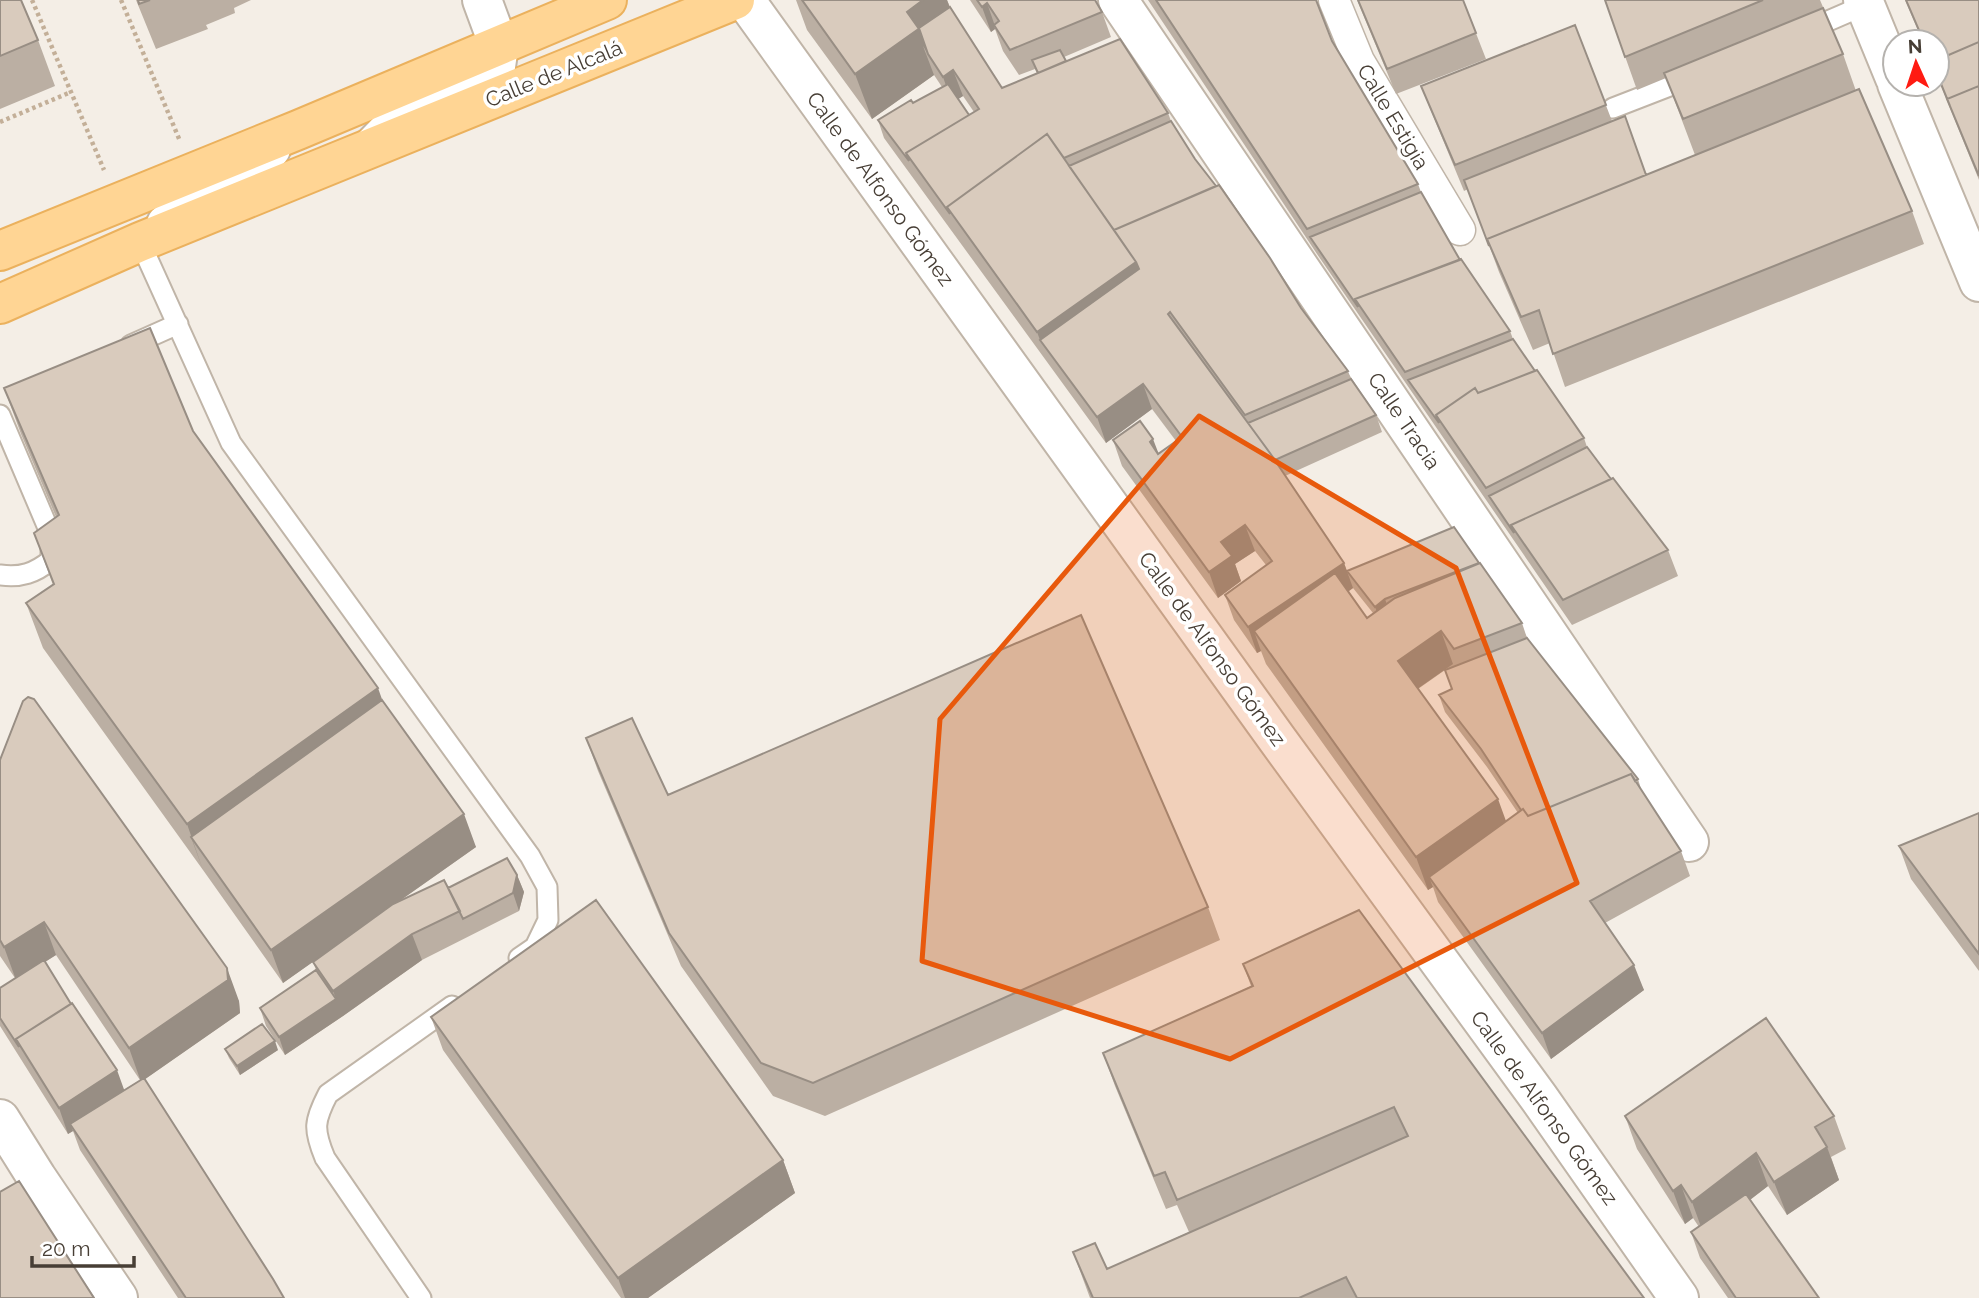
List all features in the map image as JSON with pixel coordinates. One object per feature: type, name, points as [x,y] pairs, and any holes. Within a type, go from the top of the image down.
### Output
[{"type":"main road","name":"Calle de Alcalá","points":[[0,251],[607,0]]},
{"type":"main road","name":"Calle de Alcalá","points":[[0,304],[140,242],[734,0]]},
{"type":"street","points":[[482,0],[499,46]]},
{"type":"street","name":"Calle de Alfonso Gómez","points":[[745,0],[1285,751],[1539,1098],[1679,1298]]},
{"type":"street","name":"Calle Tracia","points":[[1118,0],[1689,842]]},
{"type":"street","name":"Calle Estigia","points":[[1334,0],[1359,61],[1460,230]]},
{"type":"street","points":[[1864,2],[1881,44]]},
{"type":"street","name":"Calle de Alcalá","points":[[373,146],[412,106],[495,73],[499,46]]},
{"type":"street","points":[[1903,98],[1979,282]]},
{"type":"street","name":"Calle de Alcalá","points":[[140,242],[298,130]]},
{"type":"street","points":[[0,1119],[23,1187],[118,1298]]},
{"type":"lane","points":[[1792,36],[1864,2]]},
{"type":"lane","points":[[1613,108],[1716,68]]},
{"type":"lane","points":[[140,242],[231,443],[530,856],[547,887],[548,920],[535,947],[502,970]]},
{"type":"lane","points":[[114,353],[178,324]]},
{"type":"lane","points":[[0,415],[51,535],[53,550],[51,559],[38,570],[17,577],[0,575]]},
{"type":"lane","points":[[421,1298],[325,1158],[315,1136],[316,1115],[328,1094],[470,993]]},
{"type":"path","points":[[32,0],[106,173]]},
{"type":"path","points":[[121,0],[193,173]]},
{"type":"path","points":[[0,122],[71,92]]},
{"type":"highlighted area","points":[[1199,416],[1456,568],[1577,883],[1230,1059],[922,961],[940,719]]},
{"type":"building","points":[[0,0],[21,0],[38,40],[0,56]]},
{"type":"building","points":[[802,0],[923,0],[907,12],[919,29],[855,74]]},
{"type":"building","points":[[977,0],[1095,0],[1102,12],[1010,50],[994,25],[999,21],[987,3],[982,7]]},
{"type":"building","points":[[1156,0],[1316,0],[1332,41],[1418,184],[1307,229]]},
{"type":"building","points":[[1358,0],[1463,0],[1476,33],[1387,69]]},
{"type":"building","points":[[1605,0],[1763,0],[1625,57]]},
{"type":"building","points":[[1906,0],[1979,0],[1979,42],[1951,54],[1951,28],[1918,28]]},
{"type":"building","points":[[950,7],[1002,88],[1120,39],[1168,113],[1064,158],[1047,134],[947,207],[950,214],[906,153],[979,109],[953,70],[943,77],[928,54],[919,28]]},
{"type":"building","points":[[1823,8],[1843,54],[1683,119],[1664,73]]},
{"type":"building","points":[[1575,25],[1606,105],[1455,165],[1421,86]]},
{"type":"building","points":[[1979,42],[1979,86],[1951,97],[1951,54]]},
{"type":"building","points":[[1060,50],[1066,61],[1038,73],[1032,60]]},
{"type":"building","points":[[948,84],[969,115],[906,153],[909,161],[878,120],[911,100],[913,103]]},
{"type":"building","points":[[1979,86],[1979,176],[1947,99]]},
{"type":"building","points":[[1859,89],[1912,211],[1553,354],[1539,310],[1521,317],[1487,239]]},
{"type":"building","points":[[1625,116],[1646,175],[1487,239],[1489,246],[1464,180]]},
{"type":"building","points":[[1171,121],[1216,186],[1114,230],[1069,166]]},
{"type":"building","points":[[1047,134],[1136,262],[1037,332],[947,207]]},
{"type":"building","points":[[1219,185],[1301,308],[1348,371],[1245,415],[1170,312],[1168,314],[1270,453],[1344,563],[1248,627],[1225,595],[1272,561],[1245,525],[1221,542],[1232,556],[1209,572],[1113,440],[1140,421],[1153,439],[1150,442],[1158,454],[1182,437],[1143,384],[1097,417],[1040,340],[1139,269],[1114,230]]},
{"type":"building","points":[[1421,192],[1460,260],[1355,299],[1358,307],[1310,237]]},
{"type":"building","points":[[1461,259],[1510,331],[1405,372],[1355,299]]},
{"type":"building","points":[[150,328],[193,431],[378,688],[187,824],[26,603],[54,584],[34,533],[59,515],[4,388]]},
{"type":"building","points":[[1513,339],[1535,371],[1478,393],[1475,388],[1436,415],[1439,423],[1408,380]]},
{"type":"building","points":[[1537,370],[1584,438],[1486,488],[1436,415],[1475,388],[1478,393]]},
{"type":"building","points":[[1351,379],[1376,415],[1275,460],[1248,423]]},
{"type":"building","points":[[1587,447],[1611,479],[1511,525],[1514,533],[1489,496]]},
{"type":"building","points":[[1613,478],[1668,550],[1563,600],[1511,525]]},
{"type":"building","points":[[1454,527],[1479,563],[1385,599],[1375,607],[1347,571]]},
{"type":"building","points":[[1480,563],[1522,623],[1454,649],[1441,631],[1398,661],[1498,799],[1416,857],[1254,631],[1335,573],[1367,618],[1395,598]]},
{"type":"building","points":[[1081,615],[1208,907],[813,1083],[761,1063],[669,933],[586,738],[632,718],[668,795]]},
{"type":"building","points":[[1527,638],[1638,779],[1635,781],[1631,774],[1528,816],[1521,810],[1481,749],[1439,695],[1452,689],[1445,670]]},
{"type":"building","points":[[28,697],[34,699],[227,968],[228,980],[129,1048],[44,922],[4,947],[0,940],[0,760],[23,701]]},
{"type":"building","points":[[382,700],[464,814],[271,950],[191,837]]},
{"type":"building","points":[[1631,774],[1681,851],[1590,901],[1634,965],[1542,1033],[1429,877],[1523,809],[1528,816]]},
{"type":"building","points":[[1979,813],[1979,954],[1899,846]]},
{"type":"building","points":[[507,858],[517,875],[513,893],[463,919],[448,888]]},
{"type":"building","points":[[444,880],[460,911],[412,934],[333,991],[313,962],[393,904]]},
{"type":"building","points":[[596,900],[783,1160],[618,1278],[431,1017]]},
{"type":"building","points":[[1359,910],[1644,1298],[1357,1298],[1346,1277],[1299,1298],[1093,1298],[1073,1252],[1095,1243],[1107,1269],[1408,1136],[1394,1107],[1177,1200],[1165,1172],[1154,1176],[1103,1053],[1253,986],[1243,964]]},
{"type":"building","points":[[44,960],[71,1004],[16,1039],[19,1047],[0,1018],[0,988]]},
{"type":"building","points":[[316,970],[336,999],[279,1037],[260,1008]]},
{"type":"building","points":[[72,1003],[117,1070],[59,1108],[16,1039]]},
{"type":"building","points":[[1766,1018],[1834,1116],[1815,1127],[1827,1147],[1774,1182],[1756,1153],[1692,1202],[1681,1185],[1673,1191],[1625,1116]]},
{"type":"building","points":[[262,1024],[275,1041],[237,1066],[225,1049]]},
{"type":"building","points":[[144,1078],[284,1298],[186,1298],[70,1124]]},
{"type":"building","points":[[19,1181],[94,1298],[0,1298],[0,1192]]},
{"type":"building","points":[[1746,1194],[1819,1298],[1736,1298],[1691,1232]]}]
